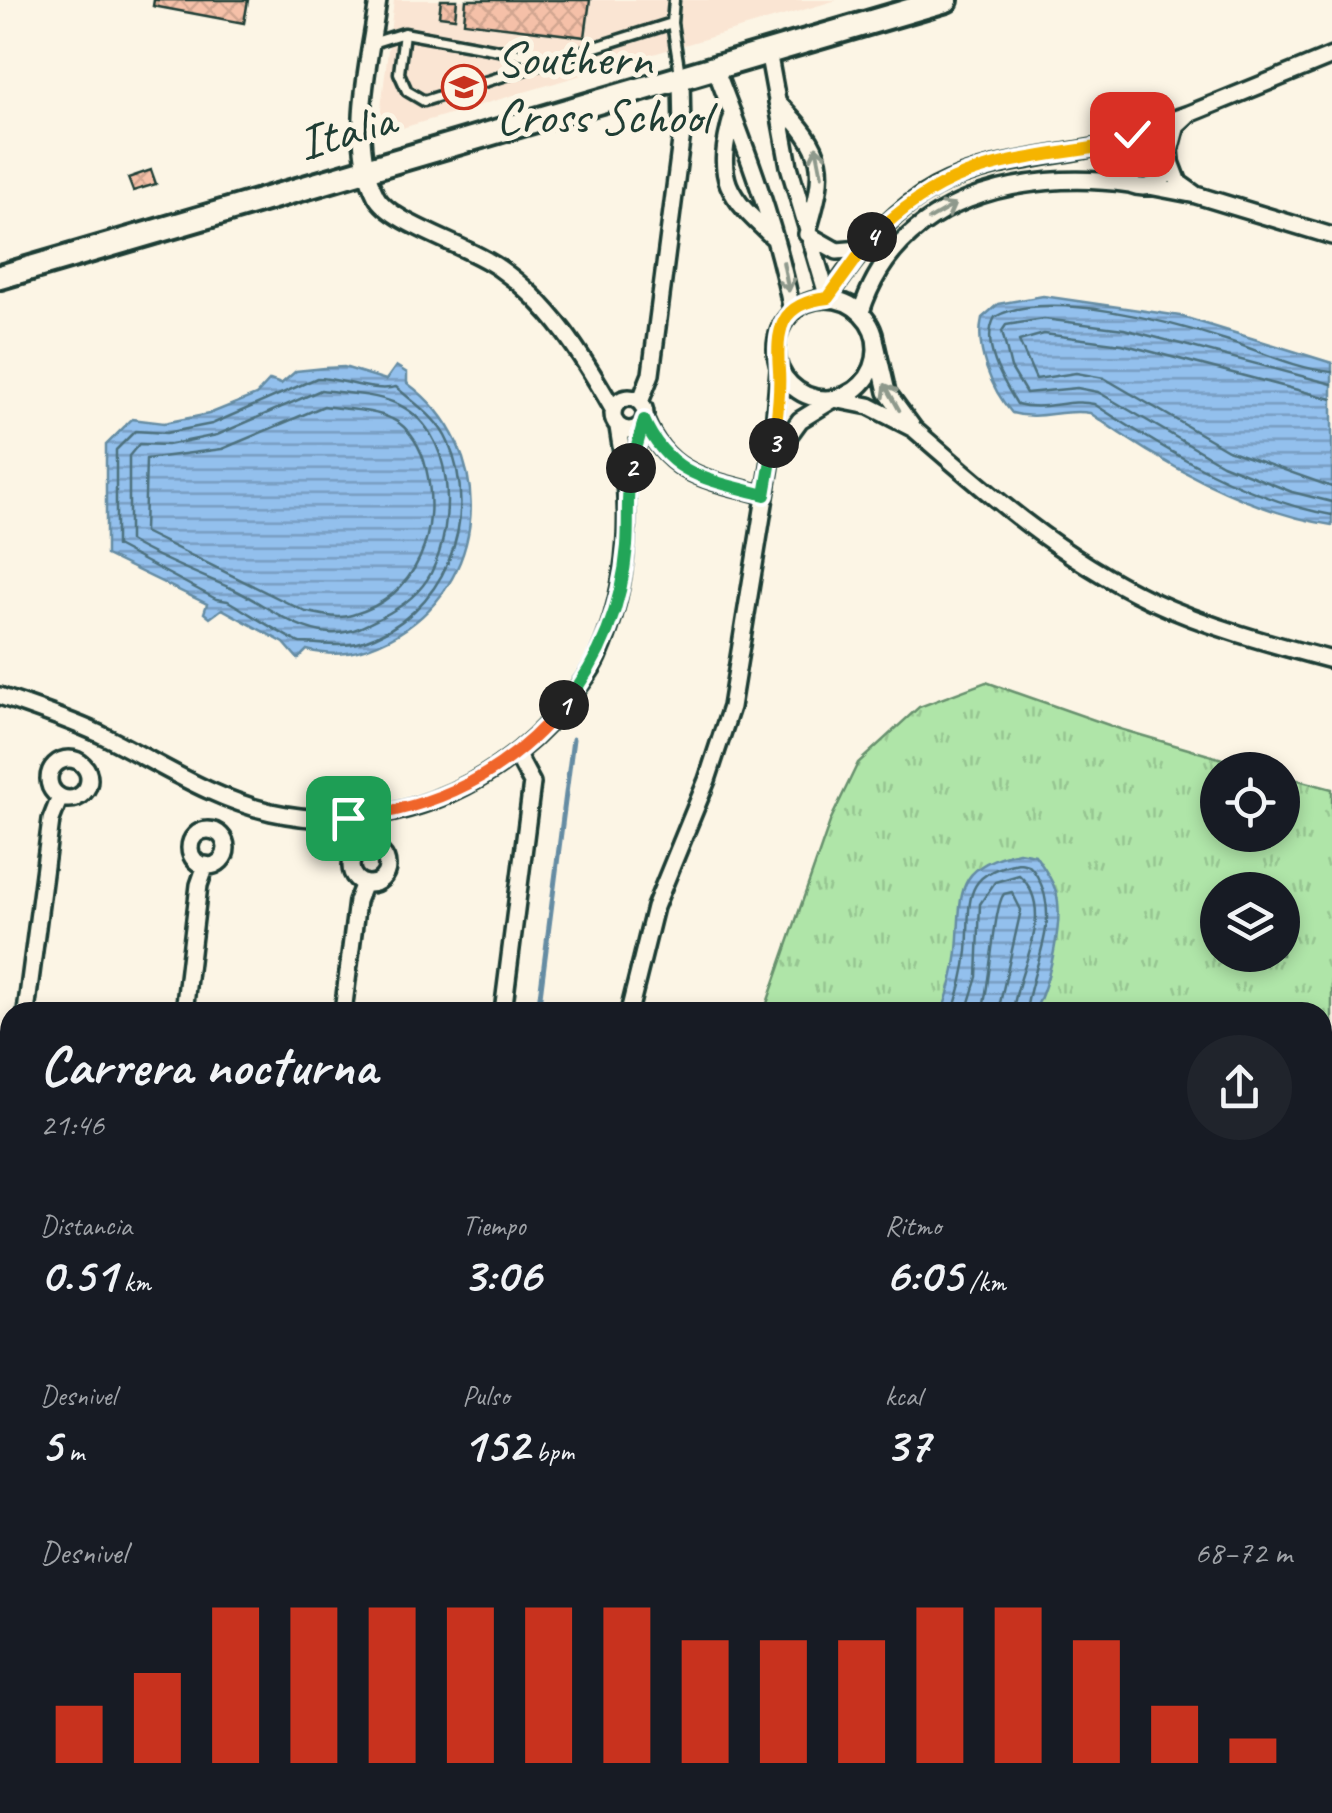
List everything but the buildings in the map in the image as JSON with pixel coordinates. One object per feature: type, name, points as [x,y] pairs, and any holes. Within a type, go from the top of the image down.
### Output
[{"type":"street","points":[[0,696],[83,726],[225,799],[308,818],[380,815],[436,800],[517,755],[542,731],[596,660],[624,576],[627,488],[614,409],[562,328],[523,286],[474,251],[394,216],[378,200],[362,134],[378,0]]},
{"type":"street","name":"Italia","points":[[0,277],[715,68],[887,9],[946,0]]},
{"type":"street","points":[[768,51],[807,234],[828,298],[861,312],[876,344],[887,392],[914,429],[982,488],[1089,566],[1198,619],[1332,660]]},
{"type":"street","points":[[631,1002],[655,906],[707,780],[730,707],[772,460],[779,369],[776,338],[792,311],[828,298],[860,250],[893,217],[950,178],[1018,158],[1121,143],[1332,56]]},
{"type":"street","points":[[715,68],[776,240],[792,311]]},
{"type":"street","points":[[681,78],[680,152],[651,374],[640,402],[643,423],[655,445],[677,465],[708,480],[765,495]]},
{"type":"street","points":[[778,102],[811,137],[820,156],[822,182],[807,234]]},
{"type":"street","points":[[733,114],[723,150],[728,187],[742,209],[776,240]]},
{"type":"street","points":[[1149,186],[1164,178],[1177,125],[1188,114]]},
{"type":"street","points":[[1140,132],[1162,138],[1179,183],[1196,195]]},
{"type":"street","points":[[1121,143],[1118,170],[1130,184]]},
{"type":"street","points":[[861,312],[880,268],[927,220],[984,192],[1040,180],[1130,184],[1196,195],[1332,236]]},
{"type":"street","points":[[807,234],[837,251],[860,250]]},
{"type":"street","points":[[772,460],[800,420],[848,394],[870,373],[876,344]]},
{"type":"street","points":[[779,369],[801,393],[869,406],[914,429]]},
{"type":"street","points":[[614,409],[625,398],[640,402]]},
{"type":"street","points":[[618,427],[632,431],[643,423]]},
{"type":"street","points":[[627,488],[643,423]]},
{"type":"street","points":[[505,1002],[532,783],[517,755]]},
{"type":"street","points":[[27,1002],[51,820],[60,797]]},
{"type":"street","points":[[214,831],[225,799]]},
{"type":"street","points":[[214,831],[224,841],[224,853],[217,862],[206,865],[196,860],[190,845],[200,832],[214,831]]},
{"type":"street","points":[[185,1002],[199,885],[206,865]]},
{"type":"street","points":[[343,1002],[364,884]]},
{"type":"lane","points":[[674,0],[672,23],[681,78]]},
{"type":"lane","points":[[404,33],[402,83],[414,97],[424,100],[672,23]]},
{"type":"lane","points":[[372,43],[404,33],[553,60]]},
{"type":"shaded area","name":"Southern Cross School","points":[[394,0],[837,0],[385,133],[379,125]]},
{"type":"green space","points":[[986,682],[1200,752],[1200,852],[1300,852],[1300,781],[1332,789],[1332,1002],[767,1002],[831,819],[858,763],[919,707]]},
{"type":"water","points":[[1043,296],[1180,316],[1332,363],[1332,525],[1269,509],[1206,483],[1090,413],[1012,413],[986,368],[982,318],[998,304]]},
{"type":"water","points":[[396,366],[407,373],[407,383],[437,411],[457,444],[468,479],[470,516],[463,552],[447,586],[423,616],[389,639],[349,653],[307,650],[298,659],[284,643],[222,609],[210,618],[204,613],[207,604],[106,555],[106,445],[132,419],[164,423],[209,414],[256,395],[270,380],[281,384],[296,371],[344,367],[386,380]]},
{"type":"water","points":[[1019,852],[1035,855],[1055,889],[1058,917],[1045,986],[1038,1002],[945,1002],[955,967],[965,886],[971,875],[997,858]]},
{"type":"waterway","points":[[539,1002],[573,739]]},
{"type":"place","name":"Southern Cross School","points":[[464,87]]},
{"type":"route","points":[[348,818],[405,810],[436,800],[492,772],[542,731],[586,678],[605,639],[624,576],[627,488],[644,420],[655,445],[677,465],[708,480],[765,495],[778,405],[776,338],[792,311],[828,298],[860,250],[893,217],[950,178],[1018,158],[1121,143],[1132,134]]}]
